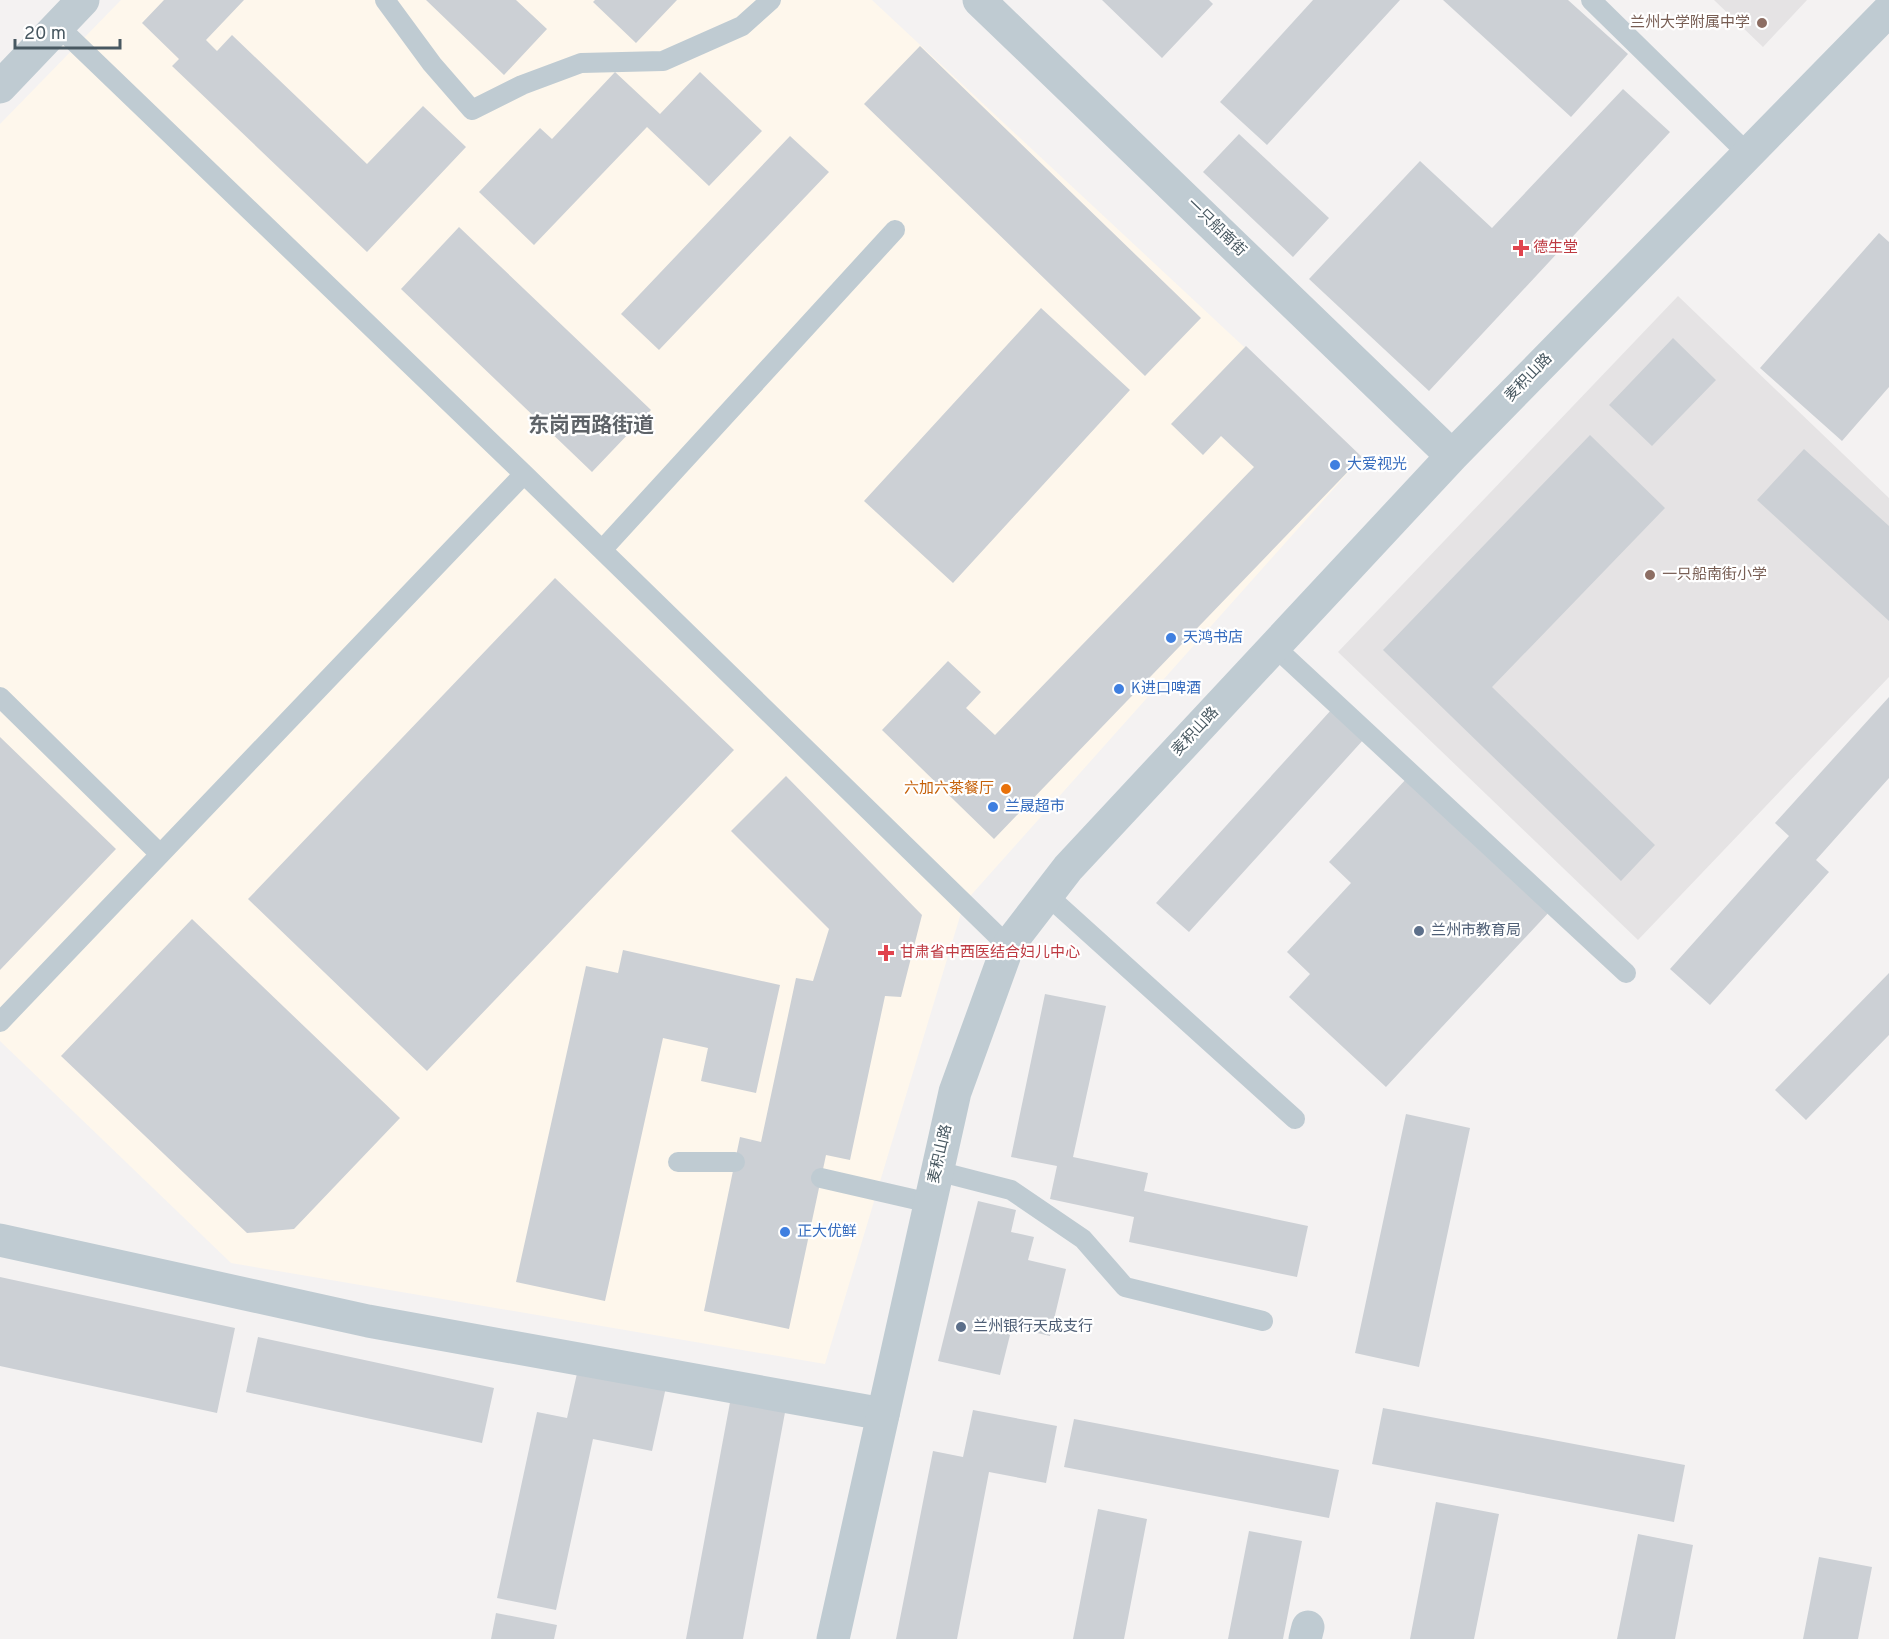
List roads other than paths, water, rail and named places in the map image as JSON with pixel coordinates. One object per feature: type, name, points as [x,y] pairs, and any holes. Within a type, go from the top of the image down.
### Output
[{"type":"street","points":[[0,87],[84,0]]},
{"type":"street","name":"一只船南街","points":[[979,0],[1452,456]]},
{"type":"street","name":"麦积山路","points":[[833,1639],[955,1092],[1008,946],[1068,868],[1452,456],[1889,10]]},
{"type":"street","points":[[0,1240],[368,1321],[883,1414]]},
{"type":"lane","points":[[385,0],[432,64],[472,110],[522,86],[581,63],[663,61],[742,26],[771,0]]},
{"type":"lane","points":[[1591,0],[1748,154]]},
{"type":"lane","points":[[58,26],[524,474],[1008,946]]},
{"type":"lane","points":[[602,550],[895,230]]},
{"type":"lane","points":[[0,1023],[524,474]]},
{"type":"lane","points":[[1275,647],[1626,973]]},
{"type":"lane","points":[[0,697],[160,855]]},
{"type":"lane","points":[[1047,895],[1295,1119]]},
{"type":"lane","points":[[678,1162],[735,1162]]},
{"type":"lane","points":[[937,1171],[1011,1190],[1083,1239],[1125,1287],[1263,1321]]},
{"type":"lane","points":[[821,1178],[930,1203]]},
{"type":"place","name":"兰州大学附属中学","points":[[1762,23]]},
{"type":"place","name":"德生堂","points":[[1521,248]]},
{"type":"place","name":"大爱视光","points":[[1335,465]]},
{"type":"place","name":"一只船南街小学","points":[[1650,575]]},
{"type":"place","name":"天鸿书店","points":[[1171,638]]},
{"type":"place","name":"K进口啤酒","points":[[1119,689]]},
{"type":"place","name":"六加六茶餐厅","points":[[1006,789]]},
{"type":"place","name":"兰晟超市","points":[[993,807]]},
{"type":"place","name":"兰州市教育局","points":[[1419,931]]},
{"type":"place","name":"甘肃省中西医结合妇儿中心","points":[[886,953]]},
{"type":"place","name":"正大优鲜","points":[[785,1232]]},
{"type":"place","name":"兰州银行天成支行","points":[[961,1327]]},
{"type":"district","name":"东岗西路街道","points":[[591,426]]}]
